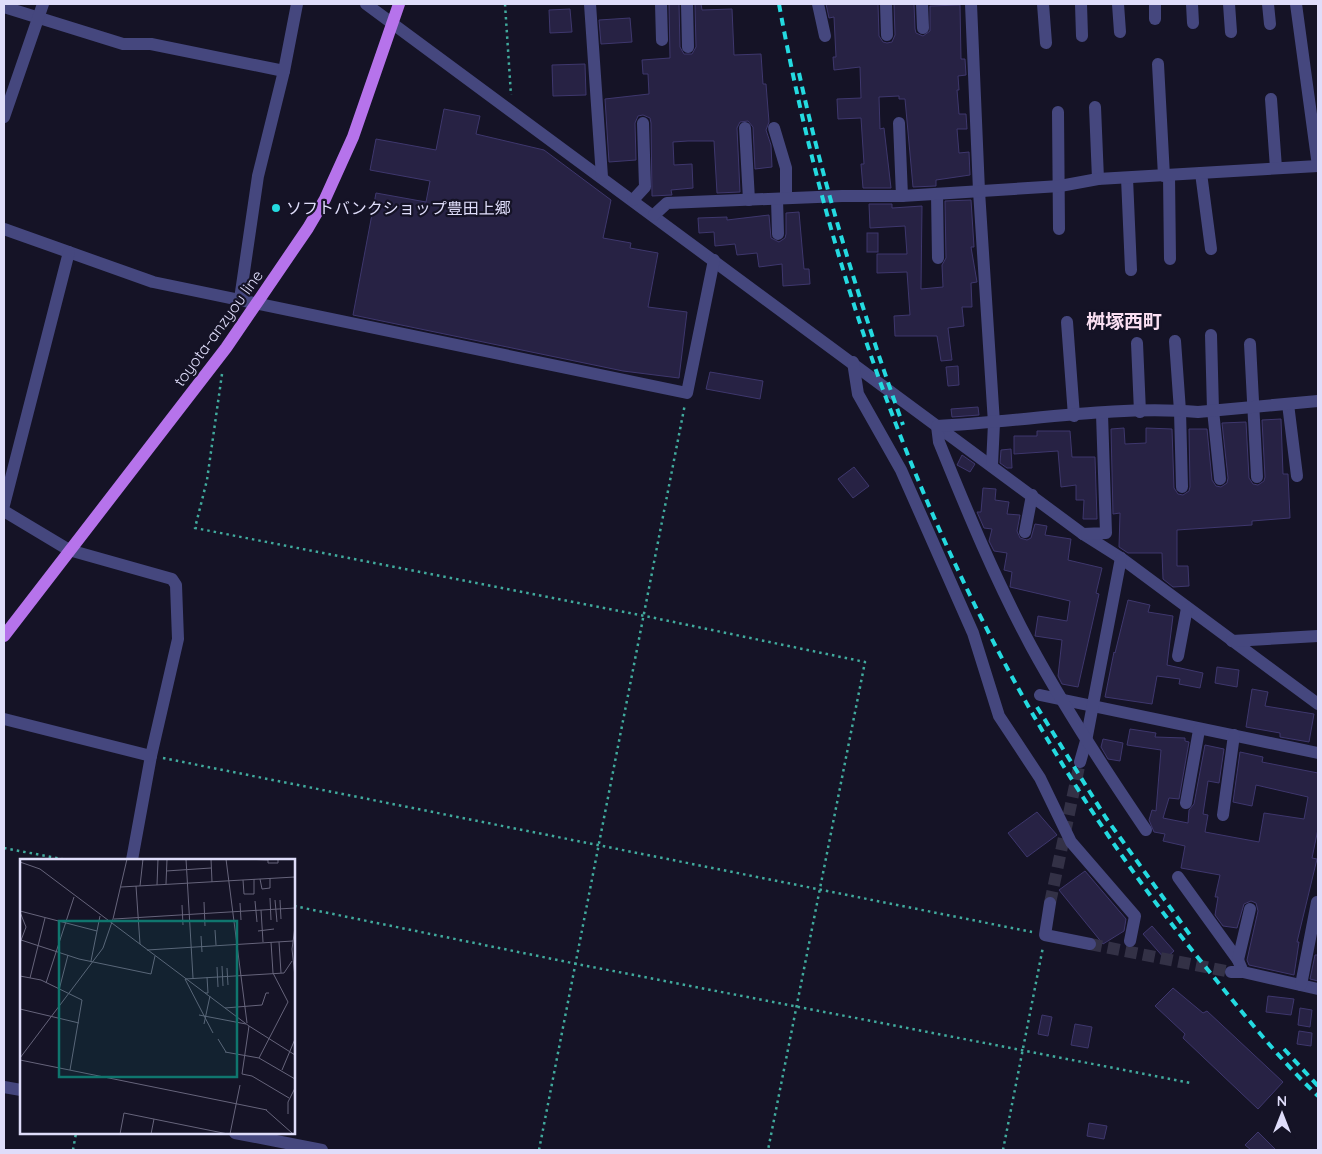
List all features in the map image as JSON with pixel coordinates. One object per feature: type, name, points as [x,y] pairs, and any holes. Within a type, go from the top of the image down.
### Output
[{"type":"main road","name":"toyota-anzyou line","points":[[4,636],[226,348],[259,303],[325,199],[353,137],[399,4]]},
{"type":"street","points":[[4,117],[43,4]]},
{"type":"street","points":[[240,299],[258,176],[284,71],[297,4]]},
{"type":"street","points":[[366,4],[654,215],[1083,534],[1121,558],[1318,704]]},
{"type":"street","points":[[590,4],[602,177]]},
{"type":"street","points":[[660,4],[662,40]]},
{"type":"street","points":[[687,4],[688,47]]},
{"type":"street","points":[[818,4],[825,36]]},
{"type":"street","points":[[886,4],[887,35]]},
{"type":"street","points":[[922,4],[923,28]]},
{"type":"street","points":[[971,4],[979,191],[978,250],[994,423],[992,465]]},
{"type":"street","points":[[1043,4],[1046,43]]},
{"type":"street","points":[[1081,4],[1082,36]]},
{"type":"street","points":[[1118,4],[1120,32]]},
{"type":"street","points":[[1155,4],[1155,19]]},
{"type":"street","points":[[1192,4],[1193,23]]},
{"type":"street","points":[[1229,4],[1230,32]]},
{"type":"street","points":[[1268,4],[1270,24]]},
{"type":"street","points":[[654,215],[668,203],[902,196],[1060,186],[1098,179],[1318,166],[1296,4]]},
{"type":"street","points":[[4,7],[122,44],[151,44],[284,71]]},
{"type":"street","points":[[1158,64],[1170,259]]},
{"type":"street","points":[[1272,99],[1276,168]]},
{"type":"street","points":[[1095,107],[1098,179]]},
{"type":"street","points":[[1058,112],[1059,229]]},
{"type":"street","points":[[633,200],[645,187],[642,123]]},
{"type":"street","points":[[899,123],[902,196]]},
{"type":"street","points":[[746,128],[749,200]]},
{"type":"street","points":[[774,128],[786,168],[778,234]]},
{"type":"street","points":[[1201,173],[1211,249]]},
{"type":"street","points":[[1127,178],[1131,270]]},
{"type":"street","points":[[937,194],[938,258]]},
{"type":"street","points":[[4,229],[153,282],[687,393],[714,260]]},
{"type":"street","points":[[4,505],[69,252]]},
{"type":"street","points":[[1067,322],[1074,416]]},
{"type":"street","points":[[1211,335],[1213,410],[1220,479]]},
{"type":"street","points":[[1175,341],[1180,411],[1182,487]]},
{"type":"street","points":[[1137,343],[1140,412]]},
{"type":"street","points":[[1250,344],[1257,477]]},
{"type":"street","points":[[852,362],[858,394],[901,470],[973,633],[999,716],[1040,778],[1071,842],[1135,916],[1130,941]]},
{"type":"street","points":[[937,426],[1102,414],[1198,412],[1318,401]]},
{"type":"street","points":[[1288,404],[1297,476]]},
{"type":"street","points":[[1083,534],[1106,533],[1102,414]]},
{"type":"street","points":[[937,426],[939,442],[976,531],[1030,644],[1086,741],[1146,830]]},
{"type":"street","points":[[1025,532],[1032,496]]},
{"type":"street","points":[[4,510],[69,550],[172,579],[176,585],[178,639],[151,756],[132,859]]},
{"type":"street","points":[[1080,762],[1086,741],[1121,558]]},
{"type":"street","points":[[1178,656],[1187,608]]},
{"type":"street","points":[[1232,641],[1318,636]]},
{"type":"street","points":[[1040,696],[1318,753]]},
{"type":"street","points":[[4,719],[151,756]]},
{"type":"street","points":[[1186,803],[1199,730]]},
{"type":"street","points":[[1223,814],[1234,735]]},
{"type":"street","points":[[1178,876],[1238,960]]},
{"type":"street","points":[[1301,985],[1317,902]]},
{"type":"street","points":[[1050,903],[1046,935],[1090,944]]},
{"type":"street","points":[[1250,909],[1237,972],[1318,989]]},
{"type":"street","points":[[4,1087],[20,1090]]},
{"type":"street","points":[[240,1134],[322,1150]]},
{"type":"path","points":[[505,4],[511,96]]},
{"type":"path","points":[[226,348],[207,480],[195,528],[645,616],[865,662],[768,1150]]},
{"type":"path","points":[[540,1150],[687,393]]},
{"type":"path","points":[[151,756],[1046,935],[1003,1150]]},
{"type":"path","points":[[4,848],[62,859]]},
{"type":"path","points":[[295,906],[577,964],[1023,1052],[1191,1083]]},
{"type":"path","points":[[73,1150],[76,1134]]},
{"type":"building","points":[[669,4],[679,4],[680,47],[684,54],[692,54],[696,47],[695,4],[701,4],[702,10],[732,9],[734,55],[761,54],[763,84],[766,84],[769,122],[766,130],[771,145],[772,167],[755,169],[753,127],[748,121],[740,122],[737,128],[740,192],[717,193],[714,141],[688,141],[673,142],[674,165],[692,164],[693,188],[671,190],[672,195],[652,196],[651,123],[650,118],[643,115],[638,116],[635,123],[636,160],[609,162],[605,99],[649,94],[648,74],[643,74],[642,60],[670,58]]},
{"type":"building","points":[[826,4],[878,4],[879,36],[883,42],[887,43],[892,42],[895,35],[894,4],[914,4],[916,33],[923,36],[930,31],[930,6],[960,5],[961,59],[965,59],[966,75],[958,76],[959,90],[957,90],[959,114],[966,114],[967,129],[957,129],[959,153],[969,152],[970,175],[936,180],[936,186],[913,187],[905,99],[899,99],[899,96],[879,97],[880,129],[884,128],[891,188],[863,188],[861,164],[864,164],[861,118],[838,119],[837,99],[861,98],[860,67],[834,70],[833,57],[836,57],[834,17],[829,18]]},
{"type":"building","points":[[570,9],[572,32],[550,33],[549,10]]},
{"type":"building","points":[[630,18],[632,42],[601,44],[599,20]]},
{"type":"building","points":[[585,64],[586,95],[553,96],[552,65]]},
{"type":"building","points":[[444,109],[480,116],[476,134],[544,150],[611,200],[603,238],[631,243],[630,248],[658,253],[648,307],[687,312],[679,378],[623,371],[353,315],[376,193],[426,202],[430,181],[370,170],[376,139],[436,150]]},
{"type":"building","points":[[971,200],[974,247],[971,247],[977,282],[971,283],[972,307],[962,307],[964,326],[948,328],[952,360],[941,361],[937,336],[895,336],[894,316],[910,315],[907,272],[877,273],[877,254],[907,254],[905,226],[870,228],[869,204],[892,204],[892,208],[922,206],[921,289],[943,287],[942,265],[946,258],[945,201]]},
{"type":"building","points":[[799,212],[804,269],[809,269],[810,284],[783,286],[782,264],[759,267],[757,253],[737,255],[735,244],[715,246],[714,232],[699,233],[698,218],[727,217],[727,220],[769,215],[771,238],[779,242],[785,238],[786,234],[786,213]]},
{"type":"building","points":[[867,233],[878,233],[878,252],[867,252]]},
{"type":"building","points":[[958,366],[959,385],[948,386],[946,367]]},
{"type":"building","points":[[710,372],[763,381],[760,399],[706,389]]},
{"type":"building","points":[[978,407],[979,415],[952,417],[951,409]]},
{"type":"building","points":[[1281,419],[1283,474],[1288,474],[1290,518],[1252,521],[1252,525],[1177,530],[1177,566],[1188,566],[1189,586],[1173,587],[1163,579],[1162,553],[1128,553],[1119,547],[1120,513],[1113,514],[1111,429],[1124,428],[1125,444],[1146,443],[1146,428],[1172,429],[1174,488],[1178,494],[1183,495],[1189,491],[1190,487],[1189,429],[1207,429],[1212,480],[1216,486],[1221,487],[1227,483],[1228,478],[1222,423],[1246,422],[1249,478],[1253,484],[1258,485],[1264,481],[1265,477],[1262,420]]},
{"type":"building","points":[[1037,431],[1070,431],[1072,457],[1095,457],[1097,519],[1083,519],[1084,500],[1076,500],[1076,485],[1061,487],[1058,451],[1014,454],[1014,436],[1037,436]]},
{"type":"building","points":[[1011,449],[1012,468],[1007,468],[1000,463],[1001,450]]},
{"type":"building","points":[[962,455],[975,464],[970,472],[957,465]]},
{"type":"building","points":[[854,467],[869,486],[853,498],[838,479]]},
{"type":"building","points":[[983,488],[996,489],[995,500],[1009,502],[1007,514],[1020,515],[1017,531],[1020,538],[1027,540],[1031,538],[1035,524],[1047,526],[1045,535],[1071,539],[1068,560],[1102,568],[1096,593],[1099,594],[1078,687],[1062,684],[1058,676],[1062,640],[1035,636],[1038,616],[1067,621],[1070,601],[1010,587],[1012,572],[1004,570],[1007,553],[994,551],[989,541],[992,529],[984,528],[977,512],[981,512]]},
{"type":"building","points":[[1128,600],[1150,605],[1148,612],[1173,616],[1167,665],[1203,673],[1200,688],[1179,684],[1180,679],[1157,676],[1152,704],[1105,697],[1114,652]]},
{"type":"building","points":[[1217,667],[1239,670],[1237,687],[1215,683]]},
{"type":"building","points":[[1252,689],[1268,692],[1265,706],[1314,714],[1309,742],[1280,737],[1280,733],[1246,727]]},
{"type":"building","points":[[1130,729],[1156,733],[1155,737],[1185,738],[1185,741],[1189,742],[1179,799],[1169,798],[1163,818],[1188,823],[1189,810],[1194,804],[1205,745],[1224,749],[1219,783],[1208,781],[1203,814],[1208,815],[1205,832],[1259,842],[1264,813],[1304,819],[1308,797],[1256,785],[1252,806],[1233,802],[1240,752],[1263,757],[1262,762],[1318,773],[1318,829],[1312,858],[1317,859],[1297,942],[1299,942],[1294,975],[1249,965],[1247,960],[1258,911],[1256,903],[1251,901],[1244,904],[1237,928],[1223,926],[1215,915],[1218,897],[1215,897],[1220,875],[1181,868],[1185,846],[1163,841],[1165,834],[1154,832],[1149,820],[1152,810],[1156,811],[1161,750],[1127,745]]},
{"type":"building","points":[[1103,739],[1123,743],[1120,761],[1108,759],[1101,747]]},
{"type":"building","points":[[1037,812],[1057,835],[1027,857],[1008,833]]},
{"type":"building","points":[[1085,871],[1126,919],[1124,931],[1103,944],[1059,890]]},
{"type":"building","points":[[1152,926],[1174,951],[1165,959],[1143,934]]},
{"type":"building","points":[[1315,955],[1318,955],[1318,981],[1310,979]]},
{"type":"building","points":[[1173,988],[1203,1013],[1207,1011],[1283,1082],[1258,1109],[1183,1038],[1185,1034],[1155,1006]]},
{"type":"building","points":[[1268,996],[1294,999],[1291,1015],[1266,1012]]},
{"type":"building","points":[[1300,1008],[1312,1010],[1310,1027],[1298,1025]]},
{"type":"building","points":[[1042,1015],[1052,1017],[1048,1036],[1038,1034]]},
{"type":"building","points":[[1075,1024],[1092,1027],[1088,1048],[1071,1045]]},
{"type":"building","points":[[1299,1031],[1312,1033],[1311,1046],[1297,1044]]},
{"type":"building","points":[[1089,1123],[1107,1126],[1104,1139],[1087,1136]]},
{"type":"building","points":[[1258,1132],[1276,1150],[1251,1150],[1245,1145]]},
{"type":"tunnel","points":[[1050,903],[1080,762]]},
{"type":"tunnel","points":[[1090,944],[1231,972]]},
{"type":"railway","points":[[779,4],[807,135],[841,264],[883,390],[933,514],[990,635],[1055,751],[1127,863],[1208,970],[1248,1019],[1275,1051],[1318,1096]]},
{"type":"railway","points":[[799,73],[820,162],[845,250],[903,425]]},
{"type":"railway","points":[[1037,707],[1106,818],[1190,935]]},
{"type":"railway","points":[[1284,1049],[1318,1086]]},
{"type":"place","name":"ソフトバンクショップ豊田上郷","points":[[276,208]]},
{"type":"district","name":"桝塚西町","points":[[1124,321]]}]
